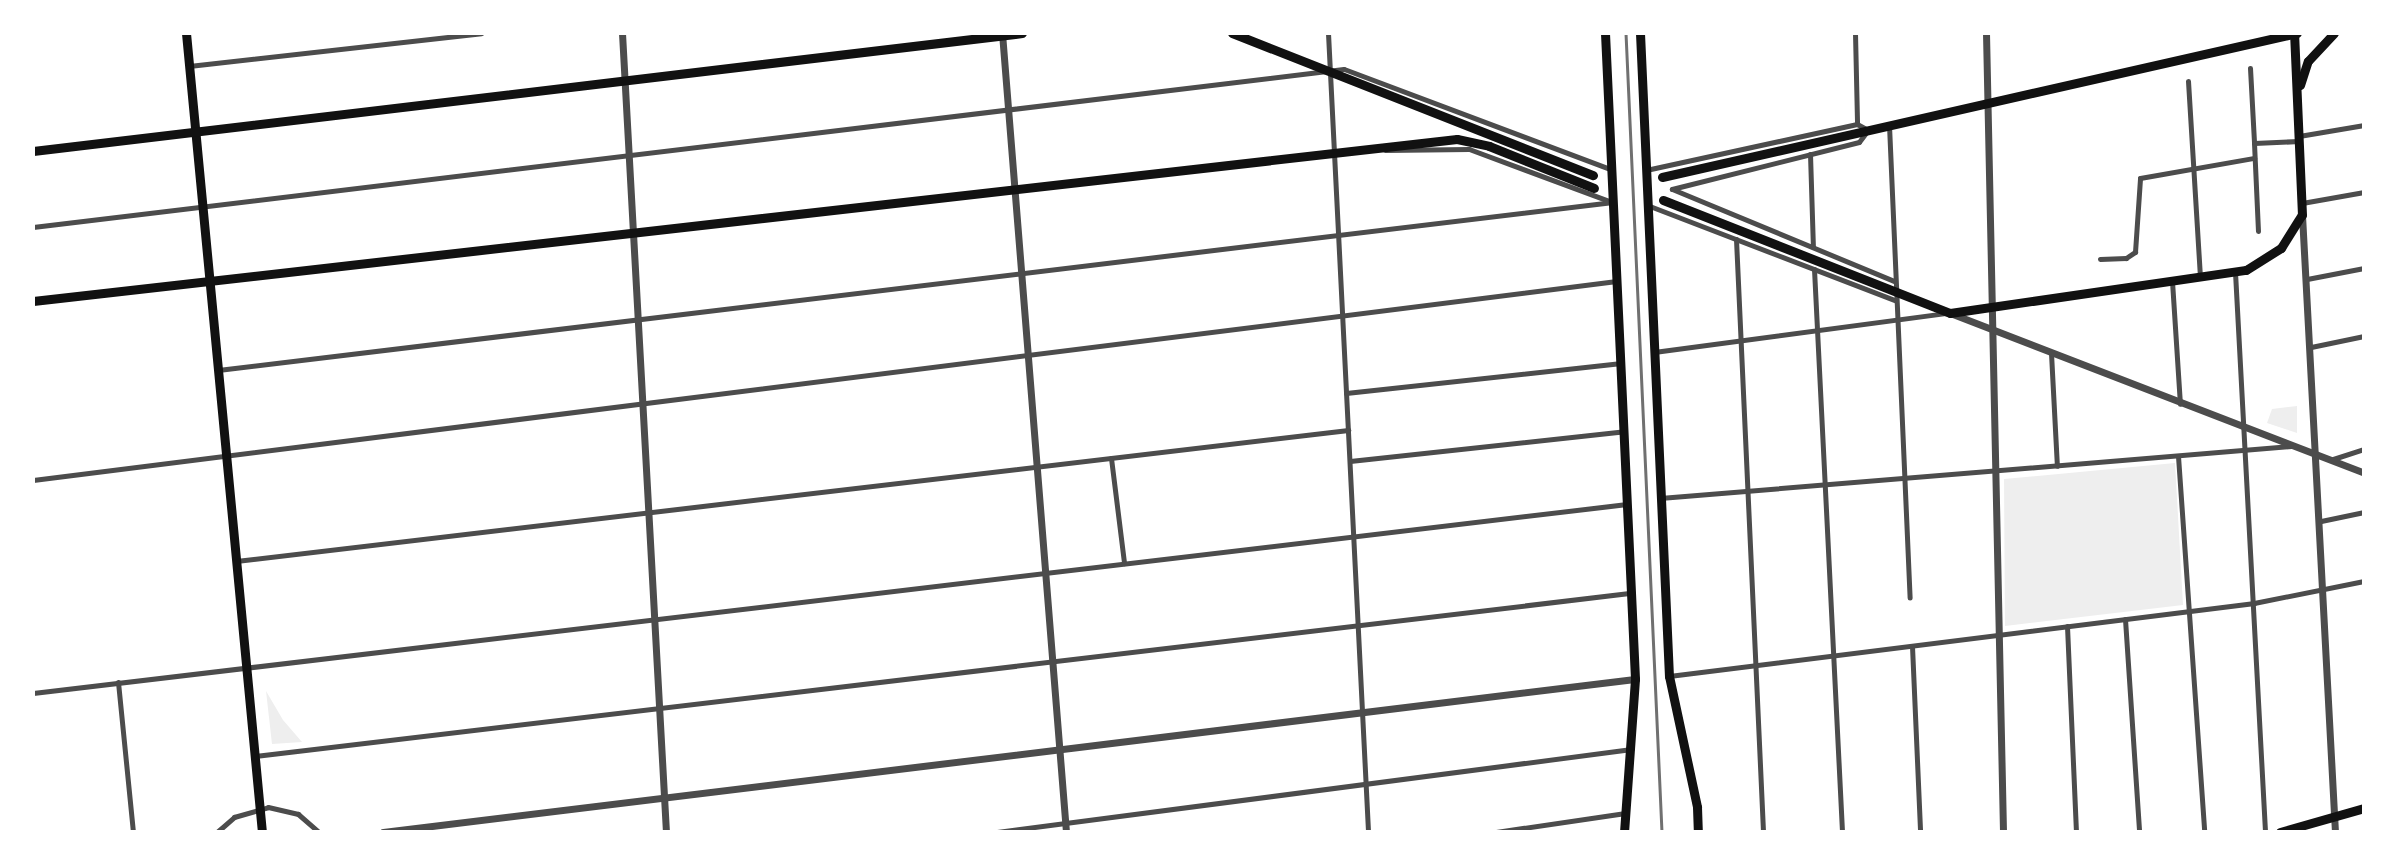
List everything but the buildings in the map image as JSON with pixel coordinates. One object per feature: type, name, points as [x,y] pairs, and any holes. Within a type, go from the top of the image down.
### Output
[{"type":"main road","points":[[186,33],[262,832]]},
{"type":"main road","points":[[33,151],[1022,33]]},
{"type":"main road","points":[[1232,33],[1593,175]]},
{"type":"main road","points":[[1605,33],[1635,679],[1624,832]]},
{"type":"main road","points":[[1640,33],[1669,676],[1697,807],[1698,832]]},
{"type":"main road","points":[[1662,177],[2295,33],[2302,215],[2289,239],[2267,261],[2235,272],[1950,313],[1663,200]]},
{"type":"main road","points":[[2298,97],[2308,61],[2334,33]]},
{"type":"main road","points":[[33,301],[209,279],[632,235],[1473,140],[1594,188]]},
{"type":"main road","points":[[2280,832],[2364,808]]},
{"type":"street","points":[[189,65],[481,33]]},
{"type":"street","points":[[622,33],[666,832]]},
{"type":"street","points":[[1328,33],[1368,832]]},
{"type":"street","points":[[1855,33],[1857,124]]},
{"type":"street","points":[[1986,33],[1993,330],[1993,471],[2003,832]]},
{"type":"street","points":[[1002,34],[1066,832]]},
{"type":"street","points":[[2250,68],[2258,231]]},
{"type":"street","points":[[33,227],[1009,112],[1344,69],[1612,170]]},
{"type":"street","points":[[2188,81],[2200,277]]},
{"type":"street","points":[[1646,170],[1857,124],[1868,130],[1859,142],[1672,189],[1813,247],[1894,290]]},
{"type":"street","points":[[1889,125],[1895,321],[1910,598]]},
{"type":"street","points":[[2254,143],[2299,138],[2364,125]]},
{"type":"street","points":[[1378,149],[1469,149],[1613,202]]},
{"type":"street","points":[[1810,153],[1813,247]]},
{"type":"street","points":[[2100,259],[2126,258],[2135,252],[2140,178],[2193,166],[2254,158]]},
{"type":"street","points":[[2302,203],[2364,192]]},
{"type":"street","points":[[218,370],[638,316],[1613,202]]},
{"type":"street","points":[[1647,205],[1814,269],[1894,290]]},
{"type":"street","points":[[2302,215],[2321,521],[2335,832]]},
{"type":"street","points":[[1736,239],[1763,832]]},
{"type":"street","points":[[2307,279],[2364,268]]},
{"type":"street","points":[[1814,269],[1842,832]]},
{"type":"street","points":[[2235,272],[2266,832]]},
{"type":"street","points":[[2172,280],[2180,404]]},
{"type":"street","points":[[33,480],[1617,281]]},
{"type":"street","points":[[1654,352],[1950,313],[2364,473]]},
{"type":"street","points":[[2311,347],[2364,336]]},
{"type":"street","points":[[2051,353],[2057,466]]},
{"type":"street","points":[[1346,393],[1621,363]]},
{"type":"street","points":[[236,561],[1348,430]]},
{"type":"street","points":[[1350,461],[1624,431]]},
{"type":"street","points":[[1660,498],[2294,446]]},
{"type":"street","points":[[2330,460],[2364,449]]},
{"type":"street","points":[[2178,456],[2204,832]]},
{"type":"street","points":[[1111,458],[1124,562]]},
{"type":"street","points":[[33,693],[1627,503]]},
{"type":"street","points":[[2321,521],[2364,512]]},
{"type":"street","points":[[1669,676],[2254,603],[2364,581]]},
{"type":"street","points":[[255,756],[1631,593]]},
{"type":"street","points":[[2125,619],[2139,832]]},
{"type":"street","points":[[2067,626],[2076,832]]},
{"type":"street","points":[[1912,646],[1920,832]]},
{"type":"street","points":[[383,832],[1635,679]]},
{"type":"street","points":[[118,682],[132,832]]},
{"type":"street","points":[[996,832],[1632,749]]},
{"type":"street","points":[[217,832],[234,817],[260,808],[298,814],[319,832]]},
{"type":"street","points":[[1496,832],[1624,813]]},
{"type":"shaded area","points":[[2297,406],[2297,433],[2267,423],[2272,409]]},
{"type":"shaded area","points":[[2175,463],[2183,605],[2005,626],[2004,479]]},
{"type":"shaded area","points":[[266,691],[283,720],[302,742],[272,744]]},
{"type":"railway","points":[[1626,33],[1662,832]]}]
